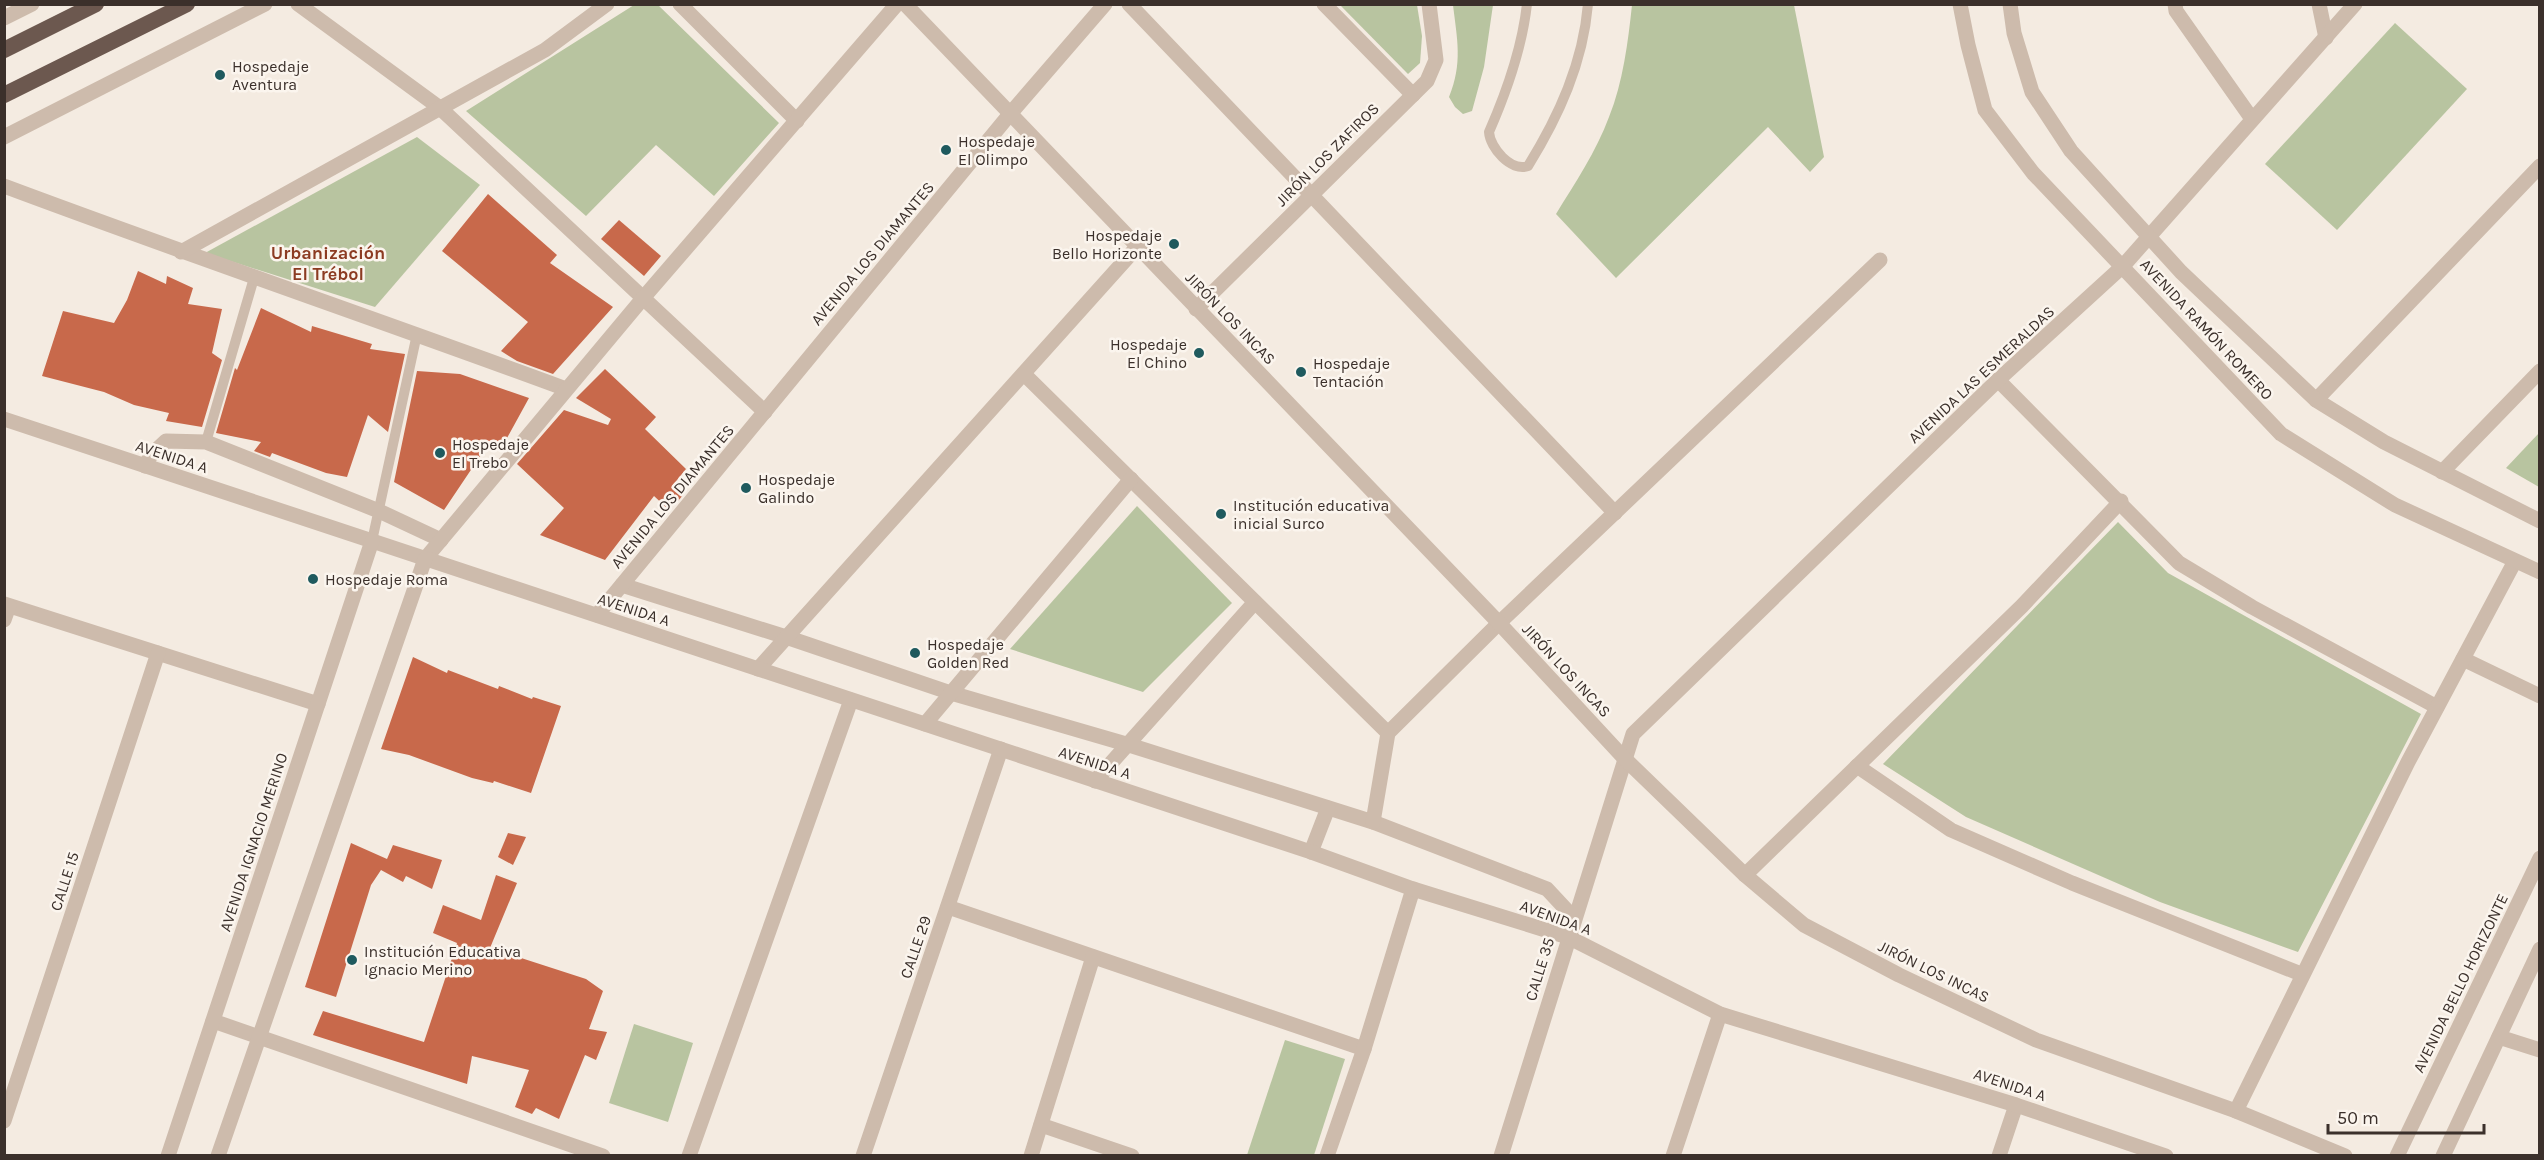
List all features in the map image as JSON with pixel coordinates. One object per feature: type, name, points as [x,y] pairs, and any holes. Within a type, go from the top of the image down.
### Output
[{"type":"highway","points":[[4,50],[96,4]]},
{"type":"highway","points":[[4,94],[187,4]]},
{"type":"street","points":[[4,18],[32,4]]},
{"type":"street","points":[[6,132],[265,4]]},
{"type":"street","points":[[298,4],[440,108],[644,297],[770,406]]},
{"type":"street","points":[[182,252],[545,50],[607,4]]},
{"type":"street","points":[[680,4],[797,121]]},
{"type":"street","points":[[218,1155],[425,559],[644,297],[897,4]]},
{"type":"street","name":"JIRÓN LOS INCAS","points":[[906,4],[1499,623],[1624,758],[1744,875],[1804,925],[1920,985],[2037,1040],[2235,1111],[2345,1155]]},
{"type":"street","points":[[1010,114],[1105,4]]},
{"type":"street","points":[[1129,4],[1615,513]]},
{"type":"street","points":[[1324,4],[1413,95]]},
{"type":"street","name":"JIRÓN LOS ZAFIROS","points":[[1196,309],[1427,81],[1436,60],[1429,4]]},
{"type":"street","name":"AVENIDA RAMÓN ROMERO","points":[[1960,4],[1985,110],[2032,173],[2281,434],[2395,505],[2540,572]]},
{"type":"street","name":"AVENIDA RAMÓN ROMERO","points":[[2010,4],[2014,33],[2032,92],[2071,151],[2150,235],[2181,272],[2316,400],[2384,442],[2540,521]]},
{"type":"street","points":[[2175,4],[2176,11],[2252,120]]},
{"type":"street","points":[[2319,4],[2326,38]]},
{"type":"street","name":"AVENIDA LAS ESMERALDAS","points":[[1624,758],[1633,734],[1998,380],[2123,266],[2355,4]]},
{"type":"street","name":"AVENIDA LOS DIAMANTES","points":[[597,615],[1010,114]]},
{"type":"street","points":[[2316,400],[2540,166]]},
{"type":"street","points":[[4,186],[566,390]]},
{"type":"street","points":[[758,669],[1137,247]]},
{"type":"street","points":[[1373,822],[1388,733],[1499,623],[1880,260]]},
{"type":"street","points":[[2442,472],[2540,370]]},
{"type":"street","points":[[1024,374],[1388,733]]},
{"type":"street","points":[[1998,380],[2121,501],[2179,563],[2252,607],[2437,707]]},
{"type":"street","name":"AVENIDA A","points":[[4,419],[1311,852],[1413,890],[1568,937],[1720,1014],[2016,1105],[2166,1155]]},
{"type":"street","points":[[145,466],[151,454],[166,441],[206,441],[379,511],[441,540]]},
{"type":"street","points":[[925,724],[1131,479]]},
{"type":"street","points":[[1744,875],[2022,606],[2121,501]]},
{"type":"street","name":"AVENIDA IGNACIO MERINO","points":[[168,1155],[372,541]]},
{"type":"street","points":[[2235,1111],[2301,974],[2437,707],[2515,561]]},
{"type":"street","points":[[622,585],[951,693],[1126,744],[1373,822],[1547,889],[1574,918]]},
{"type":"street","points":[[1095,781],[1255,602]]},
{"type":"street","points":[[6,610],[158,653],[318,704]]},
{"type":"street","name":"CALLE 15","points":[[4,1121],[158,653]]},
{"type":"street","points":[[2463,658],[2540,696]]},
{"type":"street","points":[[689,1155],[851,700]]},
{"type":"street","name":"CALLE 29","points":[[863,1155],[1001,749]]},
{"type":"street","name":"CALLE 35","points":[[1501,1155],[1624,758]]},
{"type":"street","points":[[1857,766],[1951,830],[2072,882],[2301,974]]},
{"type":"street","points":[[1311,852],[1328,808]]},
{"type":"street","name":"AVENIDA BELLO HORIZONTE","points":[[2397,1155],[2540,858]]},
{"type":"street","points":[[1327,1155],[1364,1049],[1413,890]]},
{"type":"street","points":[[948,907],[1364,1049]]},
{"type":"street","points":[[2443,1155],[2540,949]]},
{"type":"street","points":[[1031,1155],[1093,957]]},
{"type":"street","points":[[1673,1155],[1720,1014]]},
{"type":"street","points":[[213,1021],[603,1155]]},
{"type":"street","points":[[2499,1037],[2540,1050]]},
{"type":"street","points":[[1999,1155],[2016,1105]]},
{"type":"street","points":[[1041,1125],[1132,1155]]},
{"type":"lane","points":[[1527,4],[1524,27],[1513,70],[1489,132],[1490,141],[1495,149],[1514,167],[1521,168],[1528,166],[1552,127],[1571,83],[1582,41],[1588,4]]},
{"type":"lane","points":[[206,441],[254,278]]},
{"type":"lane","points":[[372,541],[417,334]]},
{"type":"green space","points":[[657,4],[779,123],[714,196],[656,145],[586,216],[466,111],[634,5]]},
{"type":"green space","points":[[1340,5],[1417,5],[1422,36],[1420,63],[1408,74]]},
{"type":"green space","points":[[1453,5],[1493,5],[1484,67],[1472,111],[1463,114],[1449,97],[1457,62]]},
{"type":"green space","points":[[1632,5],[1794,5],[1824,157],[1810,172],[1768,127],[1616,278],[1556,214],[1592,155],[1614,104],[1627,47]]},
{"type":"green space","points":[[2395,23],[2467,89],[2337,230],[2265,164]]},
{"type":"green space","points":[[417,137],[480,185],[375,307],[205,253]]},
{"type":"green space","points":[[2539,433],[2539,487],[2506,468]]},
{"type":"green space","points":[[1137,506],[1232,603],[1143,692],[1010,649]]},
{"type":"green space","points":[[2118,522],[2168,573],[2421,714],[2298,952],[2160,902],[1966,817],[1883,764]]},
{"type":"green space","points":[[634,1024],[693,1043],[668,1122],[609,1103]]},
{"type":"green space","points":[[1285,1040],[1345,1059],[1314,1155],[1247,1155]]},
{"type":"building","points":[[488,194],[557,255],[550,263],[613,307],[553,374],[517,361],[501,351],[528,322],[442,251]]},
{"type":"building","points":[[619,220],[661,256],[644,276],[601,239]]},
{"type":"building","points":[[138,271],[166,284],[167,276],[193,288],[188,304],[222,309],[212,353],[222,360],[202,427],[166,421],[169,413],[134,405],[104,392],[42,376],[63,311],[114,323],[127,300]]},
{"type":"building","points":[[261,308],[311,332],[312,326],[372,344],[370,349],[405,354],[388,432],[368,415],[347,477],[326,473],[272,453],[270,457],[254,451],[261,442],[216,433],[235,368],[237,370]]},
{"type":"building","points":[[605,369],[656,417],[645,429],[686,469],[672,486],[683,495],[678,501],[668,509],[654,496],[605,560],[540,535],[564,508],[517,464],[564,410],[608,425],[611,419],[576,398]]},
{"type":"building","points":[[417,371],[460,374],[529,398],[501,449],[491,440],[444,510],[394,482]]},
{"type":"building","points":[[413,657],[447,673],[448,670],[498,689],[499,686],[532,699],[533,697],[561,706],[531,793],[494,781],[493,783],[472,778],[409,755],[381,749]]},
{"type":"building","points":[[508,833],[526,837],[513,865],[498,857]]},
{"type":"building","points":[[351,843],[387,859],[393,845],[442,860],[432,889],[406,876],[403,882],[381,870],[371,885],[336,997],[305,987]]},
{"type":"building","points":[[496,875],[517,883],[490,948],[586,979],[603,991],[589,1029],[607,1032],[596,1060],[585,1055],[559,1119],[536,1108],[532,1114],[515,1107],[529,1070],[472,1056],[467,1084],[313,1035],[323,1011],[424,1042],[457,943],[433,933],[443,905],[481,920]]},
{"type":"place","name":"Hospedaje Aventura","points":[[220,75]]},
{"type":"place","name":"Hospedaje El Olimpo","points":[[946,150]]},
{"type":"place","name":"Hospedaje Bello Horizonte","points":[[1174,244]]},
{"type":"place","name":"Hospedaje El Chino","points":[[1199,353]]},
{"type":"place","name":"Hospedaje Tentación","points":[[1301,372]]},
{"type":"place","name":"Hospedaje El Trebo","points":[[440,453]]},
{"type":"place","name":"Hospedaje Galindo","points":[[746,488]]},
{"type":"place","name":"Institución educativa inicial Surco","points":[[1221,514]]},
{"type":"place","name":"Hospedaje Roma","points":[[313,579]]},
{"type":"place","name":"Hospedaje Golden Red","points":[[915,653]]},
{"type":"place","name":"Institución Educativa Ignacio Merino","points":[[352,960]]},
{"type":"district","name":"Urbanización El Trébol","points":[[328,263]]}]
